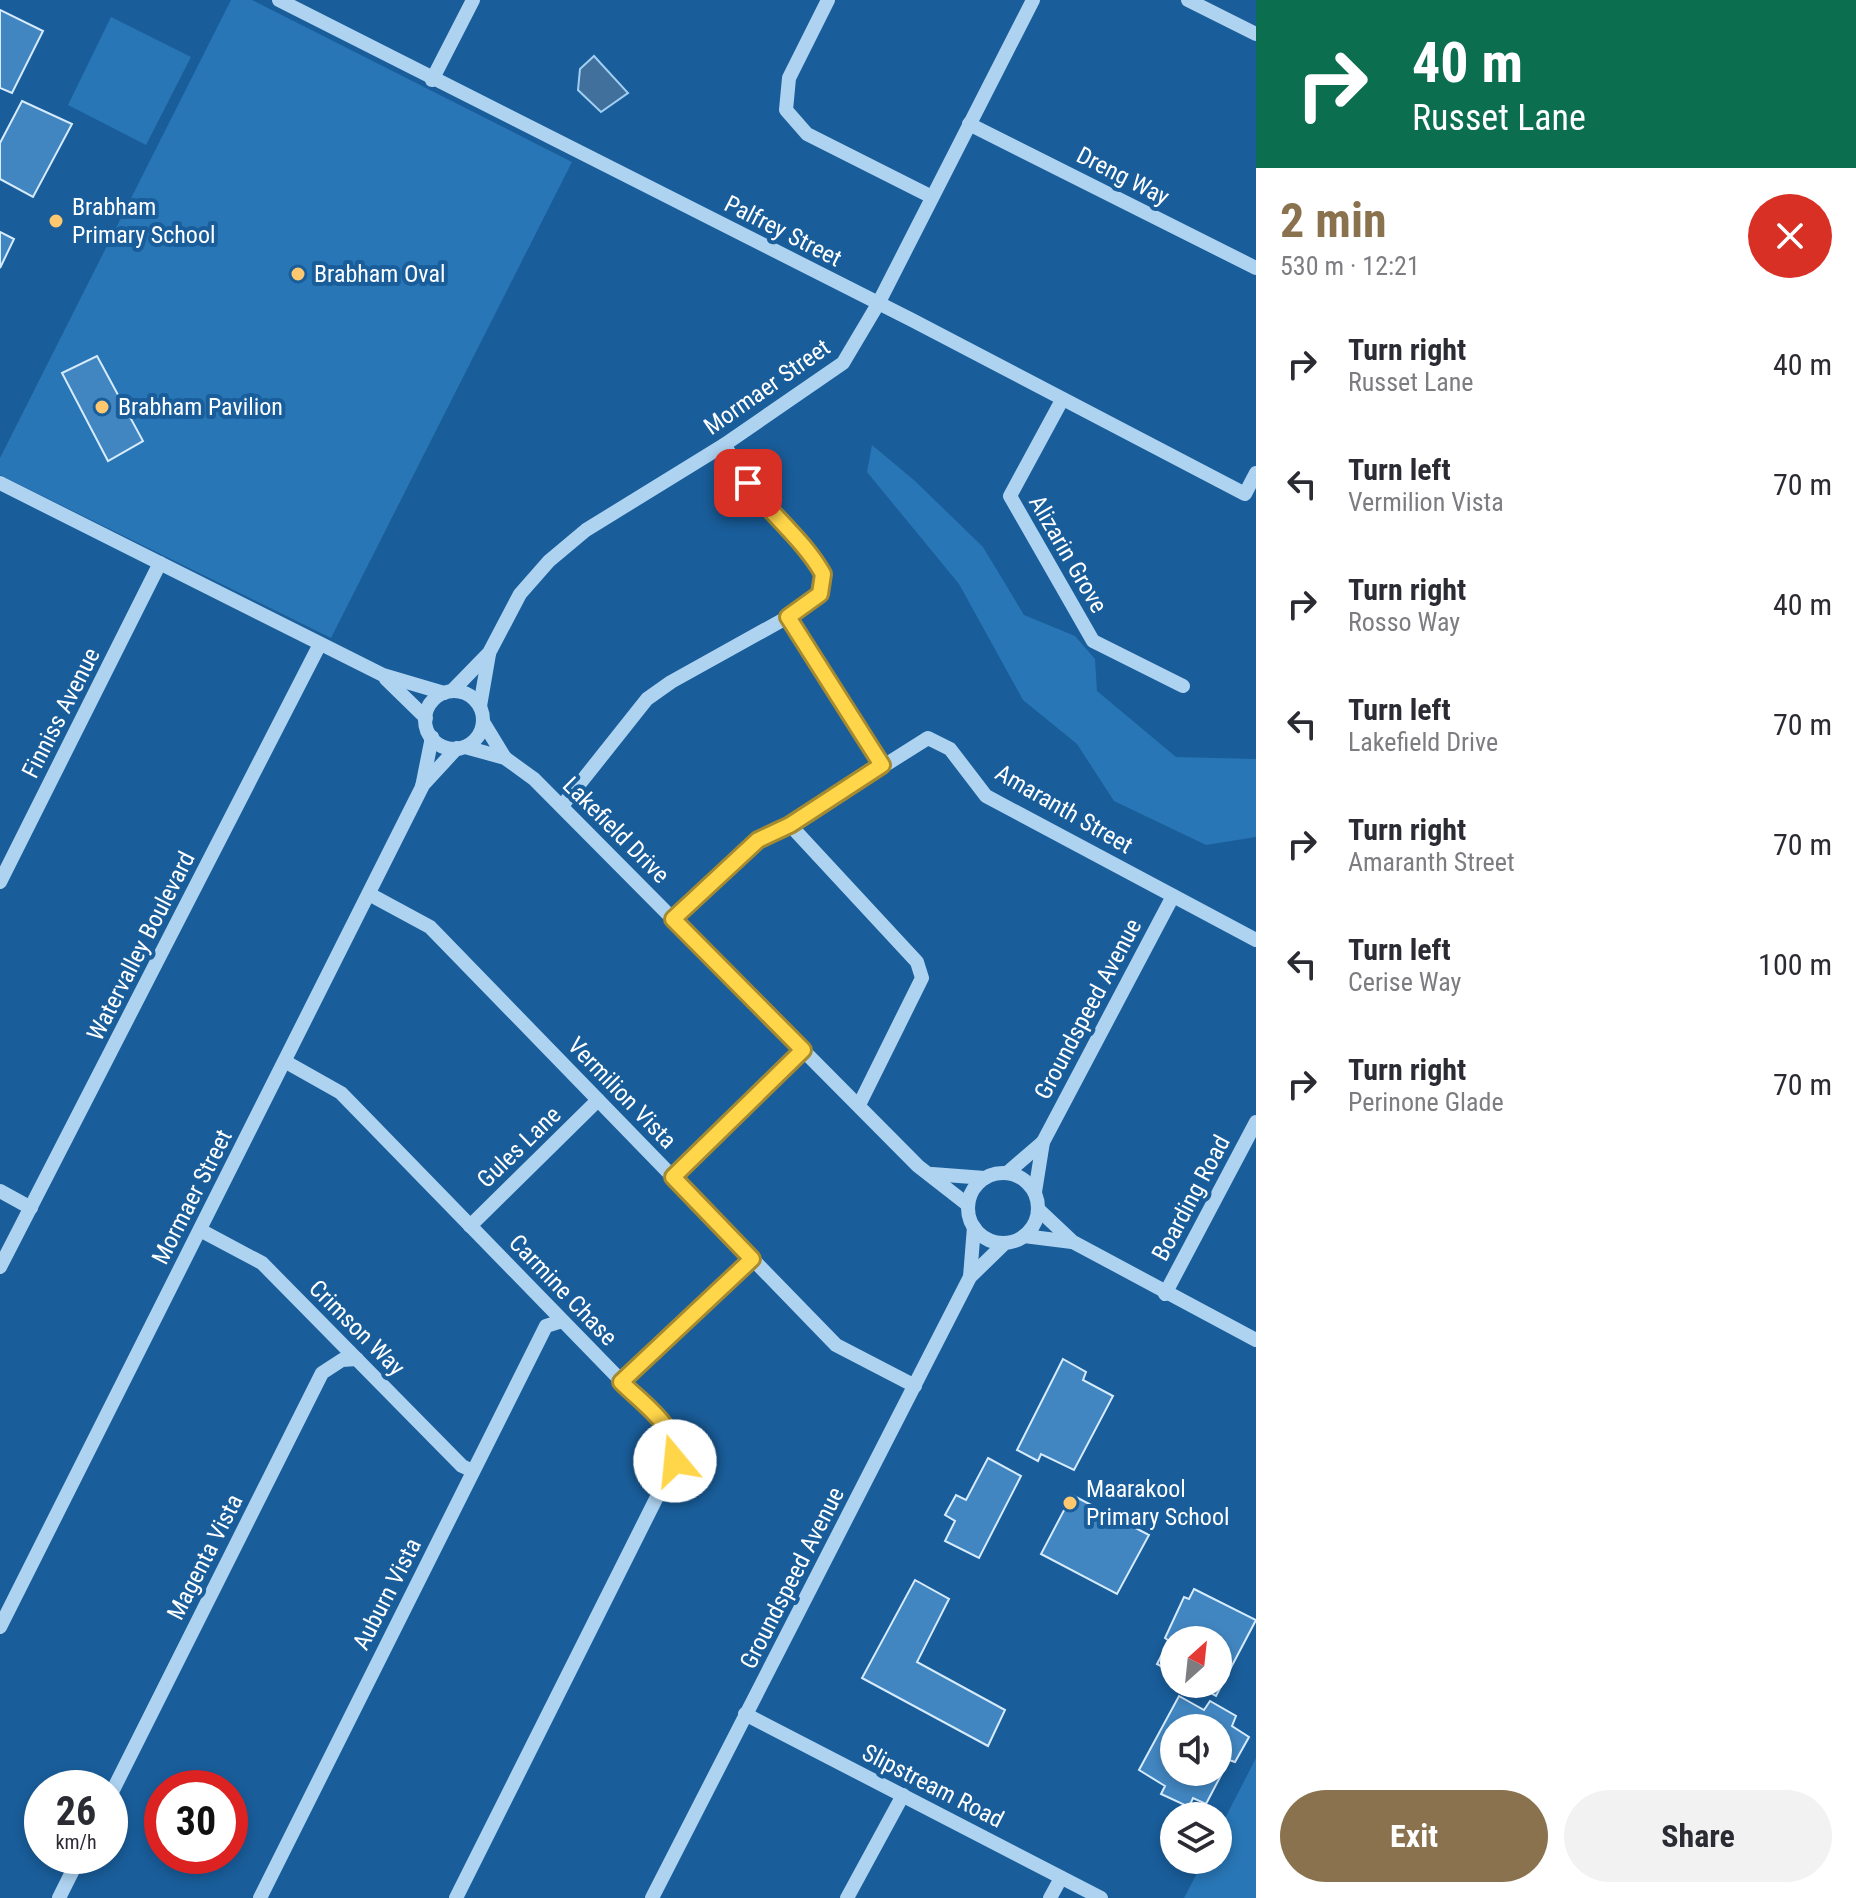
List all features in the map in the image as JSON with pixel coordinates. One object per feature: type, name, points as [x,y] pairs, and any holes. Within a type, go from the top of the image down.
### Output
[{"type":"street","name":"Palfrey Street","points":[[279,0],[1245,494],[1256,473]]},
{"type":"street","points":[[432,80],[473,0]]},
{"type":"street","points":[[828,0],[789,78],[786,110],[807,134],[932,197]]},
{"type":"street","name":"Mormaer Street","points":[[480,706],[489,653],[520,594],[549,561],[586,530],[724,445],[843,363],[878,304],[1033,0]]},
{"type":"street","points":[[1188,0],[1256,34]]},
{"type":"street","name":"Dreng Way","points":[[969,124],[1256,268]]},
{"type":"street","name":"Alizarin Grove","points":[[1062,400],[1010,496],[1093,641],[1183,686]]},
{"type":"street","points":[[562,806],[647,699],[671,682],[788,617],[820,594],[823,574],[813,556],[767,509],[724,445]]},
{"type":"street","points":[[0,483],[383,675],[467,694],[480,706],[483,722],[477,738],[461,748],[442,746],[432,737],[426,718],[383,675]]},
{"type":"street","name":"Finniss Avenue","points":[[0,882],[160,563]]},
{"type":"street","points":[[788,617],[882,765]]},
{"type":"street","name":"Watervalley Boulevard","points":[[0,1267],[320,644]]},
{"type":"street","name":"Mormaer Street","points":[[448,692],[489,653]]},
{"type":"street","points":[[426,718],[432,702],[448,692]]},
{"type":"street","name":"Lakefield Drive","points":[[483,722],[505,758],[562,806],[925,1170],[968,1205]]},
{"type":"street","name":"Mormaer Street","points":[[0,1627],[422,787],[432,737]]},
{"type":"street","name":"Amaranth Street","points":[[673,919],[758,840],[790,825],[928,738],[950,749],[986,796],[1256,940]]},
{"type":"street","name":"Mormaer Street","points":[[422,787],[461,748]]},
{"type":"street","name":"Lakefield Drive","points":[[461,748],[505,758]]},
{"type":"street","points":[[790,825],[917,962],[922,978],[859,1105]]},
{"type":"street","name":"Vermilion Vista","points":[[369,894],[430,927],[836,1345],[915,1386]]},
{"type":"street","name":"Groundspeed Avenue","points":[[1035,1192],[1043,1142],[1173,896]]},
{"type":"street","points":[[673,1177],[803,1050]]},
{"type":"street","name":"Carmine Chase","points":[[286,1062],[341,1093],[671,1432],[677,1445],[675,1461],[456,1898]]},
{"type":"street","name":"Gules Lane","points":[[470,1226],[598,1100]]},
{"type":"street","name":"Boarding Road","points":[[1165,1294],[1256,1122]]},
{"type":"street","name":"Groundspeed Avenue","points":[[1007,1173],[1043,1142]]},
{"type":"street","points":[[925,1170],[985,1178],[1007,1173],[1022,1179],[1035,1192],[1038,1209],[1033,1227],[1024,1236],[1005,1243],[991,1241],[974,1227],[968,1205],[972,1192],[985,1178]]},
{"type":"street","points":[[0,1191],[31,1208]]},
{"type":"street","points":[[1038,1209],[1073,1242],[1165,1294],[1256,1340]]},
{"type":"street","name":"Groundspeed Avenue","points":[[970,1277],[974,1227]]},
{"type":"street","name":"Crimson Way","points":[[200,1230],[262,1263],[462,1466],[473,1471]]},
{"type":"street","points":[[1024,1236],[1073,1242]]},
{"type":"street","name":"Groundspeed Avenue","points":[[652,1898],[970,1277],[1005,1243]]},
{"type":"street","points":[[621,1382],[752,1259]]},
{"type":"street","name":"Auburn Vista","points":[[260,1898],[546,1326],[562,1321]]},
{"type":"street","name":"Magenta Vista","points":[[123,1770],[322,1373],[342,1360],[357,1359]]},
{"type":"street","name":"Slipstream Road","points":[[745,1714],[1101,1898]]},
{"type":"street","points":[[847,1898],[903,1795]]},
{"type":"street","points":[[59,1898],[71,1874]]},
{"type":"street","points":[[1050,1898],[1061,1878]]},
{"type":"shaded area","name":"Brabham Oval","points":[[231,0],[252,0],[572,162],[331,638],[0,475],[0,458]]},
{"type":"shaded area","points":[[111,17],[191,57],[146,145],[68,105]]},
{"type":"shaded area","points":[[594,56],[628,93],[601,112],[578,90],[580,69]]},
{"type":"shaded area","points":[[872,445],[915,481],[983,547],[1024,615],[1075,636],[1095,659],[1097,691],[1176,757],[1256,759],[1256,837],[1206,845],[1114,801],[1077,744],[1023,700],[959,584],[867,472]]},
{"type":"shaded area","points":[[1256,1758],[1256,1898],[1184,1898],[1197,1874],[1232,1874],[1232,1805]]},
{"type":"building","points":[[0,10],[43,31],[12,93],[0,88]]},
{"type":"building","points":[[22,101],[72,124],[33,197],[0,179],[0,143]]},
{"type":"building","points":[[0,232],[14,239],[0,268]]},
{"type":"building","name":"Brabham Pavilion","points":[[97,356],[143,441],[108,461],[62,373]]},
{"type":"building","points":[[1063,1359],[1086,1372],[1083,1380],[1113,1396],[1074,1470],[1041,1454],[1038,1461],[1017,1450]]},
{"type":"building","points":[[988,1458],[1021,1476],[979,1558],[945,1541],[955,1521],[945,1515],[956,1495],[966,1500]]},
{"type":"building","points":[[1072,1495],[1149,1535],[1117,1594],[1041,1554]]},
{"type":"building","points":[[915,1580],[949,1599],[917,1662],[1005,1710],[988,1746],[862,1678]]},
{"type":"building","points":[[1194,1589],[1256,1620],[1232,1666],[1232,1626],[1171,1626],[1184,1597],[1189,1599]]},
{"type":"building","points":[[1178,1698],[1183,1698],[1204,1710],[1210,1701],[1236,1716],[1232,1726],[1232,1714],[1169,1714]]},
{"type":"building","points":[[1232,1726],[1249,1737],[1235,1762],[1232,1761]]},
{"type":"building","points":[[1160,1731],[1160,1783],[1139,1770]]},
{"type":"building","points":[[1165,1786],[1215,1786],[1207,1802],[1193,1798],[1191,1802],[1178,1802],[1161,1794]]},
{"type":"place","name":"Brabham Primary School","points":[[56,221]]},
{"type":"place","name":"Brabham Oval","points":[[298,274]]},
{"type":"place","name":"Brabham Pavilion","points":[[102,407]]},
{"type":"place","name":"Maarakool Primary School","points":[[1070,1503]]},
{"type":"route","points":[[675,1461],[677,1445],[671,1432],[621,1382],[752,1259],[673,1177],[803,1050],[673,919],[758,840],[790,825],[882,765],[788,617],[820,594],[823,574],[813,556],[767,509],[748,483]]}]
